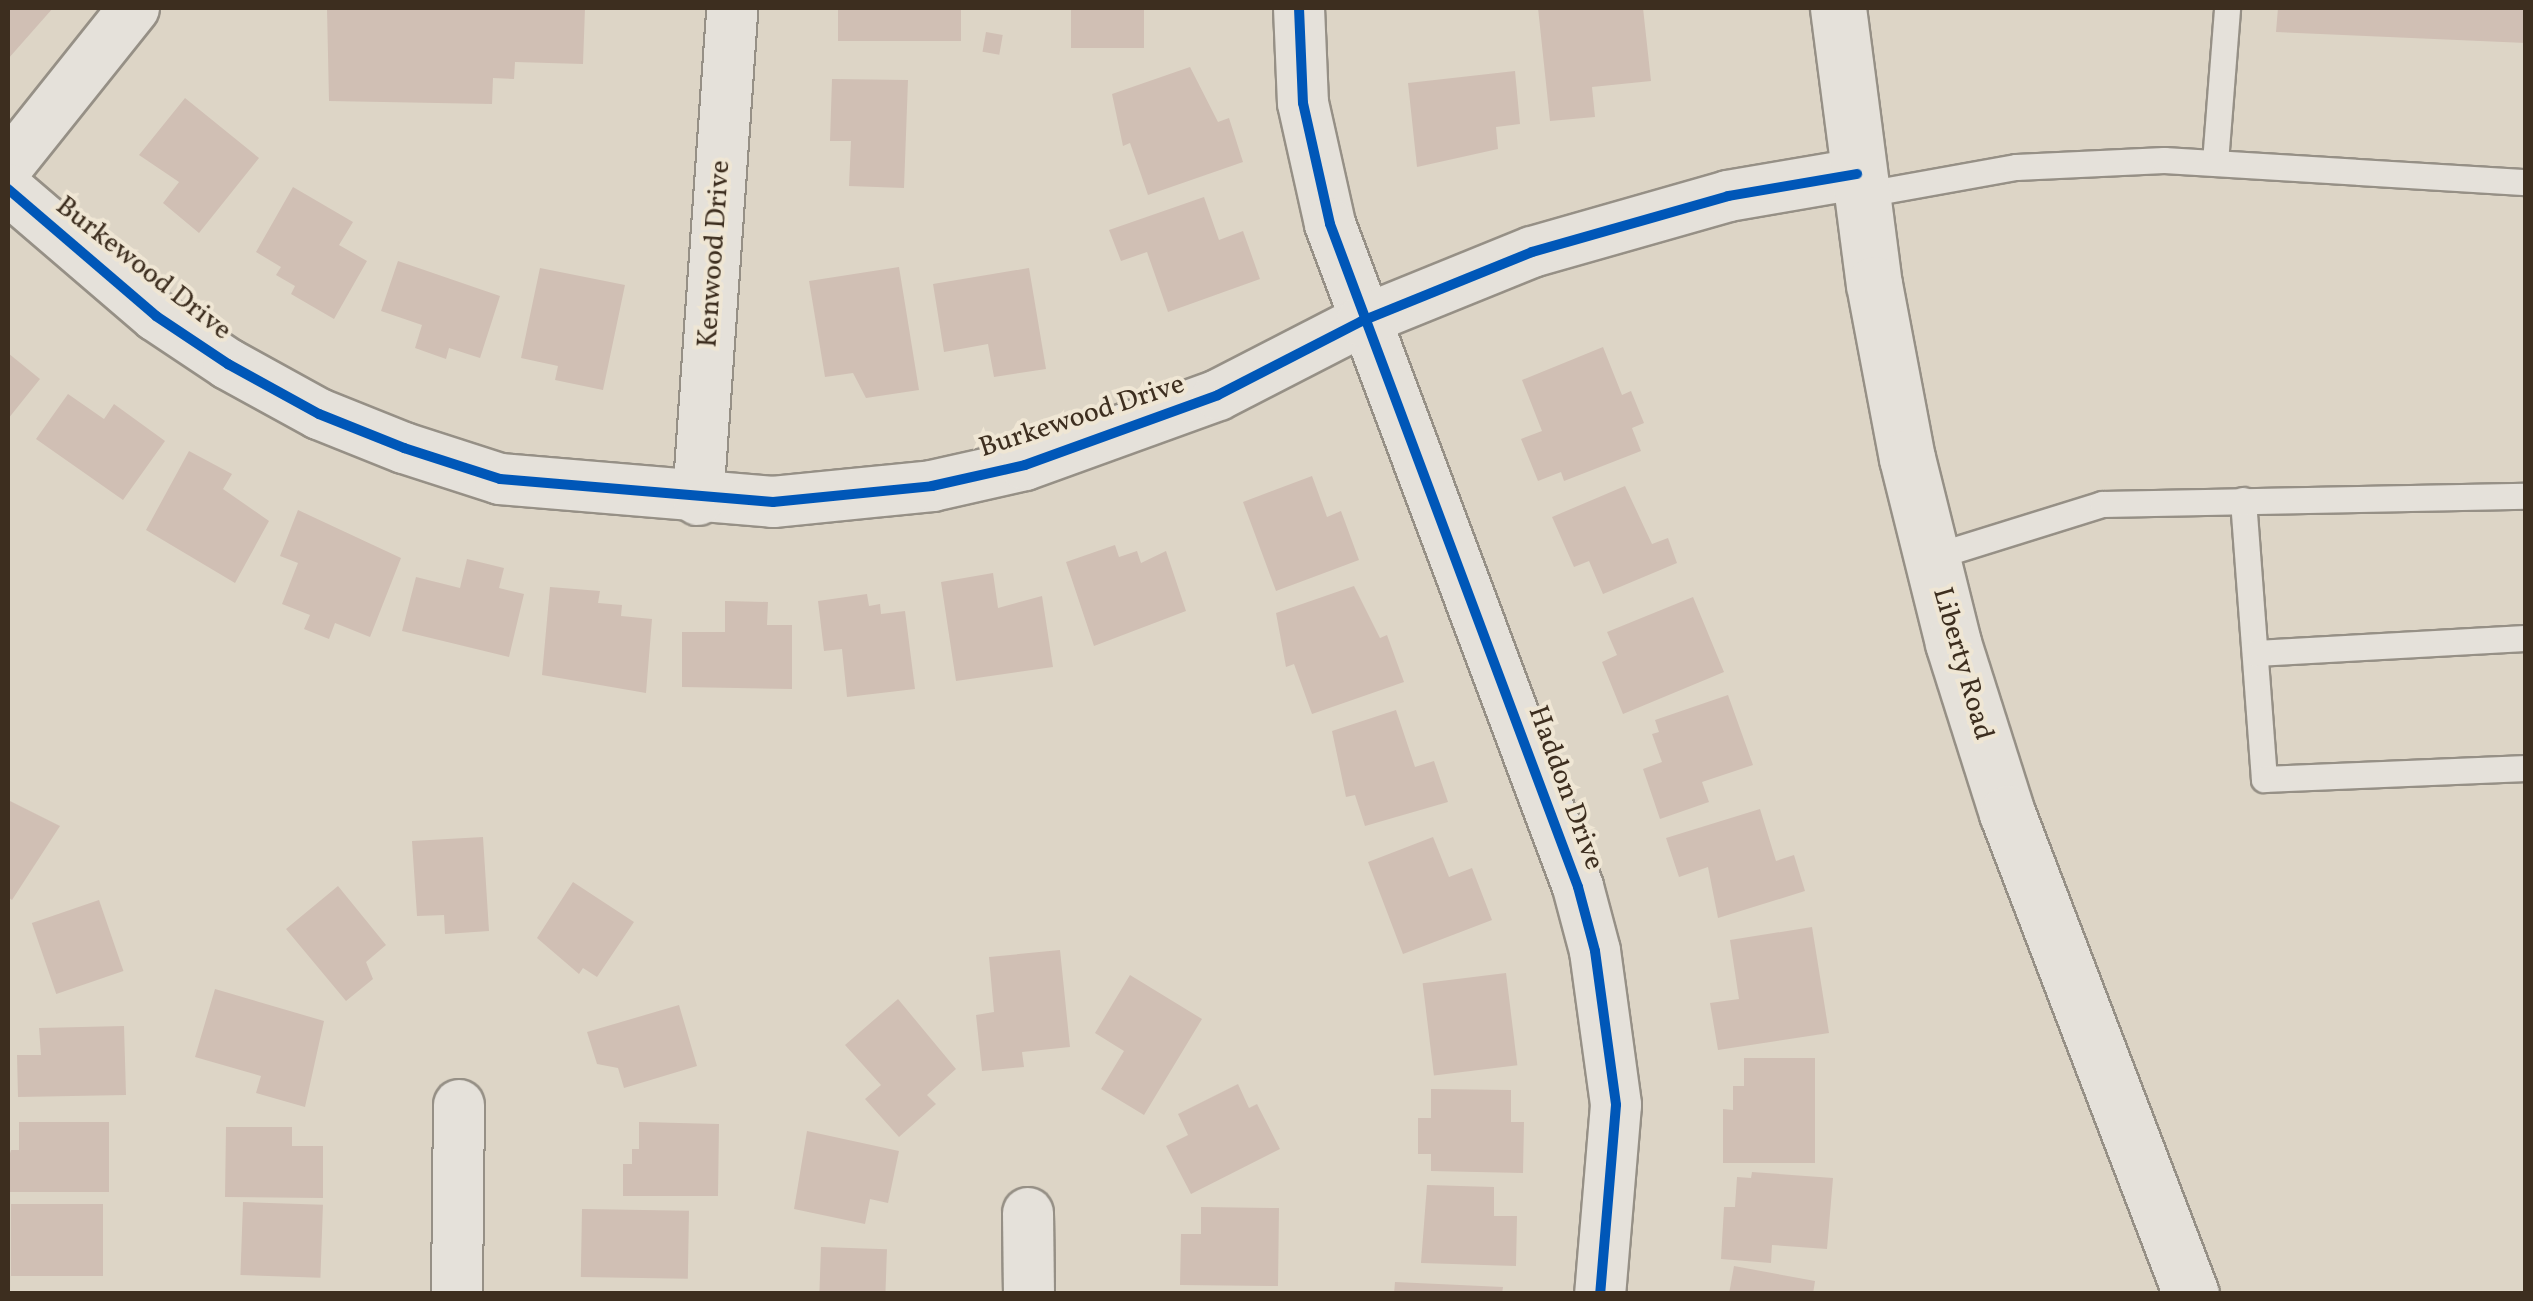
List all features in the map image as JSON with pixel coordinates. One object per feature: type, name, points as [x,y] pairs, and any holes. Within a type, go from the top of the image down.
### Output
[{"type":"main road","name":"Liberty Road","points":[[1838,8],[1858,185],[1907,458],[1932,557],[2007,813],[2191,1294]]},
{"type":"street","points":[[8,166],[134,8]]},
{"type":"street","name":"Kenwood Drive","points":[[698,500],[732,8]]},
{"type":"street","name":"Haddon Drive","points":[[1299,8],[1313,158],[1362,320],[1571,869],[1595,951],[1616,1104],[1600,1294]]},
{"type":"street","name":"Burkewood Drive","points":[[8,189],[156,316],[319,414],[500,479],[698,500],[842,498],[1025,465],[1218,395],[1362,320],[1626,223],[1728,196],[1858,185]]},
{"type":"street","points":[[456,1294],[459,1106]]},
{"type":"street","points":[[1028,1213],[1028,1294]]},
{"type":"lane","points":[[2215,162],[2227,8]]},
{"type":"lane","points":[[1858,185],[2016,167],[2215,162],[2526,182]]},
{"type":"lane","points":[[1932,557],[2102,504],[2526,496]]},
{"type":"lane","points":[[2243,500],[2264,779],[2526,768]]},
{"type":"lane","points":[[2255,653],[2526,638]]},
{"type":"building","points":[[8,8],[53,8],[8,59]]},
{"type":"building","points":[[327,8],[585,8],[583,64],[515,62],[514,79],[493,78],[492,104],[329,101]]},
{"type":"building","points":[[838,8],[961,8],[961,41],[838,41]]},
{"type":"building","points":[[1071,8],[1144,8],[1144,48],[1071,48]]},
{"type":"building","points":[[1538,8],[1643,8],[1651,81],[1592,87],[1595,117],[1550,121]]},
{"type":"building","points":[[2278,8],[2526,8],[2526,43],[2276,32]]},
{"type":"building","points":[[986,32],[1003,35],[999,55],[983,52]]},
{"type":"building","points":[[1190,67],[1218,122],[1229,118],[1243,162],[1148,195],[1130,143],[1123,146],[1112,94]]},
{"type":"building","points":[[1515,71],[1520,124],[1496,127],[1498,149],[1417,167],[1408,83]]},
{"type":"building","points":[[832,79],[908,80],[904,188],[849,186],[851,141],[830,141]]},
{"type":"building","points":[[185,98],[259,158],[199,233],[163,203],[179,182],[139,155]]},
{"type":"building","points":[[293,187],[353,222],[339,245],[367,261],[334,319],[291,294],[295,286],[276,275],[281,267],[256,252]]},
{"type":"building","points":[[1204,197],[1219,240],[1243,231],[1260,279],[1168,312],[1147,252],[1121,261],[1109,230]]},
{"type":"building","points":[[398,261],[500,296],[480,358],[449,348],[446,359],[415,348],[422,325],[381,311]]},
{"type":"building","points":[[899,267],[919,390],[866,398],[853,373],[825,377],[809,281]]},
{"type":"building","points":[[540,268],[625,285],[603,390],[555,380],[558,366],[521,358]]},
{"type":"building","points":[[1029,268],[1046,369],[994,377],[988,344],[944,352],[933,284]]},
{"type":"building","points":[[1603,347],[1622,395],[1631,391],[1644,423],[1632,428],[1641,451],[1564,481],[1561,472],[1538,481],[1521,439],[1542,431],[1522,380]]},
{"type":"building","points":[[8,353],[40,379],[8,419]]},
{"type":"building","points":[[68,394],[104,419],[114,404],[165,441],[123,500],[36,439]]},
{"type":"building","points":[[189,451],[232,474],[223,489],[269,521],[235,583],[146,530]]},
{"type":"building","points":[[1312,476],[1327,517],[1341,511],[1359,560],[1276,591],[1243,502]]},
{"type":"building","points":[[1625,486],[1652,544],[1668,538],[1677,563],[1603,594],[1589,561],[1574,567],[1552,517]]},
{"type":"building","points":[[298,510],[401,558],[370,637],[335,623],[329,639],[304,629],[310,615],[282,604],[298,563],[280,556]]},
{"type":"building","points":[[1115,545],[1119,557],[1137,551],[1141,563],[1166,551],[1186,611],[1094,646],[1066,562]]},
{"type":"building","points":[[467,559],[504,568],[499,588],[524,594],[509,657],[402,631],[416,577],[460,588]]},
{"type":"building","points":[[993,573],[998,608],[1042,596],[1053,667],[956,681],[941,582]]},
{"type":"building","points":[[1354,586],[1380,638],[1387,635],[1404,682],[1312,714],[1294,664],[1286,667],[1276,613]]},
{"type":"building","points":[[550,587],[600,591],[598,603],[622,605],[621,616],[652,619],[646,693],[542,675]]},
{"type":"building","points":[[867,594],[869,606],[880,604],[881,614],[905,611],[915,689],[847,697],[842,649],[824,651],[818,601]]},
{"type":"building","points":[[1693,597],[1724,672],[1623,714],[1602,662],[1617,655],[1607,632]]},
{"type":"building","points":[[725,601],[768,602],[767,625],[792,625],[792,689],[682,687],[682,632],[725,632]]},
{"type":"building","points":[[1728,695],[1753,765],[1702,782],[1709,802],[1660,819],[1643,769],[1662,762],[1652,734],[1659,732],[1655,720]]},
{"type":"building","points":[[1396,710],[1415,767],[1434,761],[1448,802],[1365,826],[1355,795],[1346,797],[1332,731]]},
{"type":"building","points":[[8,800],[60,826],[12,900],[8,897]]},
{"type":"building","points":[[1760,809],[1776,861],[1794,855],[1805,891],[1718,918],[1708,867],[1679,877],[1666,838]]},
{"type":"building","points":[[483,837],[489,931],[445,934],[444,915],[417,916],[412,841]]},
{"type":"building","points":[[1433,837],[1449,877],[1472,868],[1492,920],[1403,954],[1368,862]]},
{"type":"building","points":[[573,882],[634,922],[597,977],[583,968],[579,974],[537,938]]},
{"type":"building","points":[[338,886],[386,945],[366,962],[373,979],[346,1001],[286,929]]},
{"type":"building","points":[[99,900],[123,971],[56,994],[32,923]]},
{"type":"building","points":[[1812,927],[1829,1033],[1718,1050],[1710,1003],[1739,999],[1730,940]]},
{"type":"building","points":[[1060,950],[1070,1047],[1022,1052],[1024,1067],[982,1071],[976,1015],[994,1012],[989,957]]},
{"type":"building","points":[[1506,973],[1517,1065],[1434,1076],[1423,983]]},
{"type":"building","points":[[1130,975],[1202,1019],[1144,1115],[1101,1089],[1124,1051],[1095,1033]]},
{"type":"building","points":[[215,989],[324,1021],[305,1107],[256,1093],[261,1076],[195,1057]]},
{"type":"building","points":[[898,999],[956,1069],[927,1095],[936,1104],[899,1137],[865,1099],[881,1085],[845,1045]]},
{"type":"building","points":[[679,1005],[697,1066],[624,1088],[618,1068],[597,1064],[587,1032]]},
{"type":"building","points":[[124,1026],[126,1095],[18,1097],[17,1055],[41,1055],[39,1028]]},
{"type":"building","points":[[1744,1058],[1815,1058],[1815,1163],[1723,1163],[1723,1109],[1733,1110],[1733,1086],[1744,1086]]},
{"type":"building","points":[[1238,1084],[1249,1108],[1257,1104],[1280,1149],[1191,1194],[1166,1146],[1188,1135],[1178,1114]]},
{"type":"building","points":[[1431,1089],[1511,1090],[1511,1122],[1524,1122],[1523,1173],[1431,1171],[1431,1154],[1418,1154],[1418,1118],[1431,1118]]},
{"type":"building","points":[[19,1122],[109,1122],[109,1192],[8,1192],[8,1160],[11,1150],[19,1150]]},
{"type":"building","points":[[639,1122],[719,1124],[718,1196],[623,1196],[623,1164],[632,1164],[632,1149],[639,1149]]},
{"type":"building","points":[[226,1127],[292,1127],[292,1146],[323,1146],[323,1198],[225,1197]]},
{"type":"building","points":[[807,1131],[899,1151],[888,1203],[870,1199],[865,1224],[794,1209]]},
{"type":"building","points":[[1752,1172],[1833,1178],[1827,1249],[1772,1245],[1771,1263],[1721,1259],[1724,1207],[1735,1207],[1737,1177],[1751,1178]]},
{"type":"building","points":[[1427,1185],[1494,1187],[1494,1216],[1517,1216],[1516,1266],[1421,1263]]},
{"type":"building","points":[[243,1202],[323,1205],[320,1278],[240,1275]]},
{"type":"building","points":[[11,1204],[103,1204],[103,1276],[11,1276]]},
{"type":"building","points":[[1201,1207],[1279,1208],[1278,1286],[1180,1285],[1181,1234],[1201,1234]]},
{"type":"building","points":[[582,1209],[689,1211],[688,1279],[581,1277]]},
{"type":"building","points":[[821,1247],[887,1249],[885,1294],[819,1294]]},
{"type":"building","points":[[1734,1266],[1815,1281],[1813,1294],[1729,1294]]},
{"type":"building","points":[[1395,1282],[1503,1287],[1502,1294],[1394,1294]]},
{"type":"cycle path","points":[[1299,8],[1303,103],[1330,224],[1578,887],[1595,951],[1616,1105],[1600,1294]]},
{"type":"cycle path","points":[[8,189],[156,316],[228,364],[319,414],[404,448],[500,479],[773,502],[932,486],[1025,465],[1218,395],[1362,321],[1532,252],[1728,196],[1857,174]]}]
